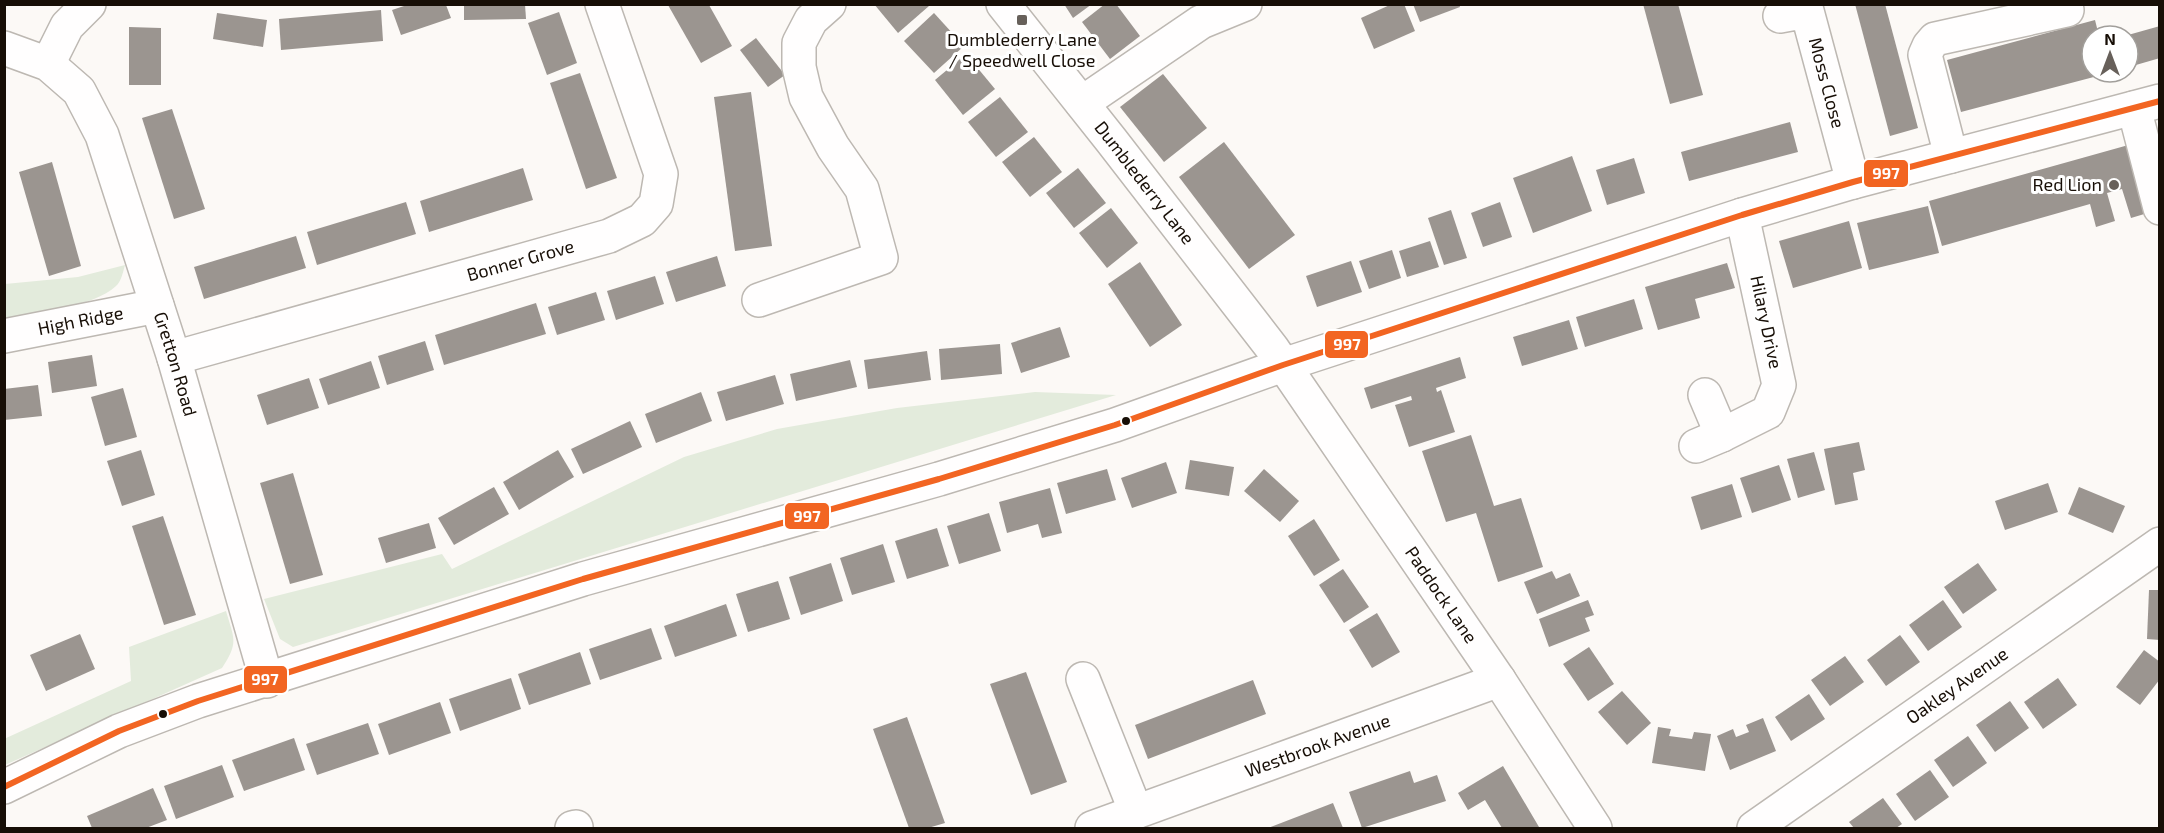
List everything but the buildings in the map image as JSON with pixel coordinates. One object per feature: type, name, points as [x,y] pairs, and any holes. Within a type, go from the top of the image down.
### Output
[{"type":"street","points":[[4,48],[48,64],[67,26],[89,4]]},
{"type":"street","name":"Bonner Grove","points":[[174,358],[609,236],[642,220],[656,204],[661,174],[602,4]]},
{"type":"street","points":[[759,300],[881,258],[862,189],[833,147],[806,97],[799,67],[799,43],[811,20],[829,4]]},
{"type":"street","name":"Dumblederry Lane","points":[[1003,4],[1283,365]]},
{"type":"street","points":[[1082,104],[1201,22],[1245,4]]},
{"type":"street","points":[[1951,156],[1925,55],[1929,46],[1935,39],[2067,10]]},
{"type":"street","name":"Moss Close","points":[[1780,16],[1807,11],[1853,182]]},
{"type":"street","name":"Gretton Road","points":[[48,64],[79,91],[102,135],[174,358],[267,681]]},
{"type":"street","points":[[4,787],[119,731],[198,701],[583,579],[939,479],[1115,425],[1283,365],[1742,215],[1853,182],[2147,104],[2160,208]]},
{"type":"street","name":"Hilary Drive","points":[[1705,395],[1709,440],[1768,412],[1779,385],[1742,215]]},
{"type":"street","name":"High Ridge","points":[[4,336],[157,306]]},
{"type":"street","name":"Paddock Lane","points":[[1283,365],[1499,680],[1595,828]]},
{"type":"street","name":"Oakley Avenue","points":[[1754,828],[2160,544]]},
{"type":"street","points":[[1083,679],[1137,812]]},
{"type":"street","name":"Westbrook Avenue","points":[[1092,828],[1499,680]]},
{"type":"green space","points":[[125,265],[118,284],[93,299],[63,308],[5,318],[5,284],[78,277]]},
{"type":"green space","points":[[1035,392],[1116,395],[293,647],[280,639],[264,599],[442,554],[452,569],[684,457],[777,429],[897,408]]},
{"type":"green space","points":[[226,611],[233,646],[222,668],[5,765],[4,739],[131,681],[129,647]]},
{"type":"transit line","name":"997","points":[[4,787],[119,731],[198,701],[583,579],[939,479],[1115,425],[1283,365],[1742,215],[1853,182],[2160,101]]},
{"type":"place","name":"Dumblederry Lane / Speedwell Close","points":[[1022,20]]},
{"type":"place","name":"Red Lion","points":[[2114,185]]}]
